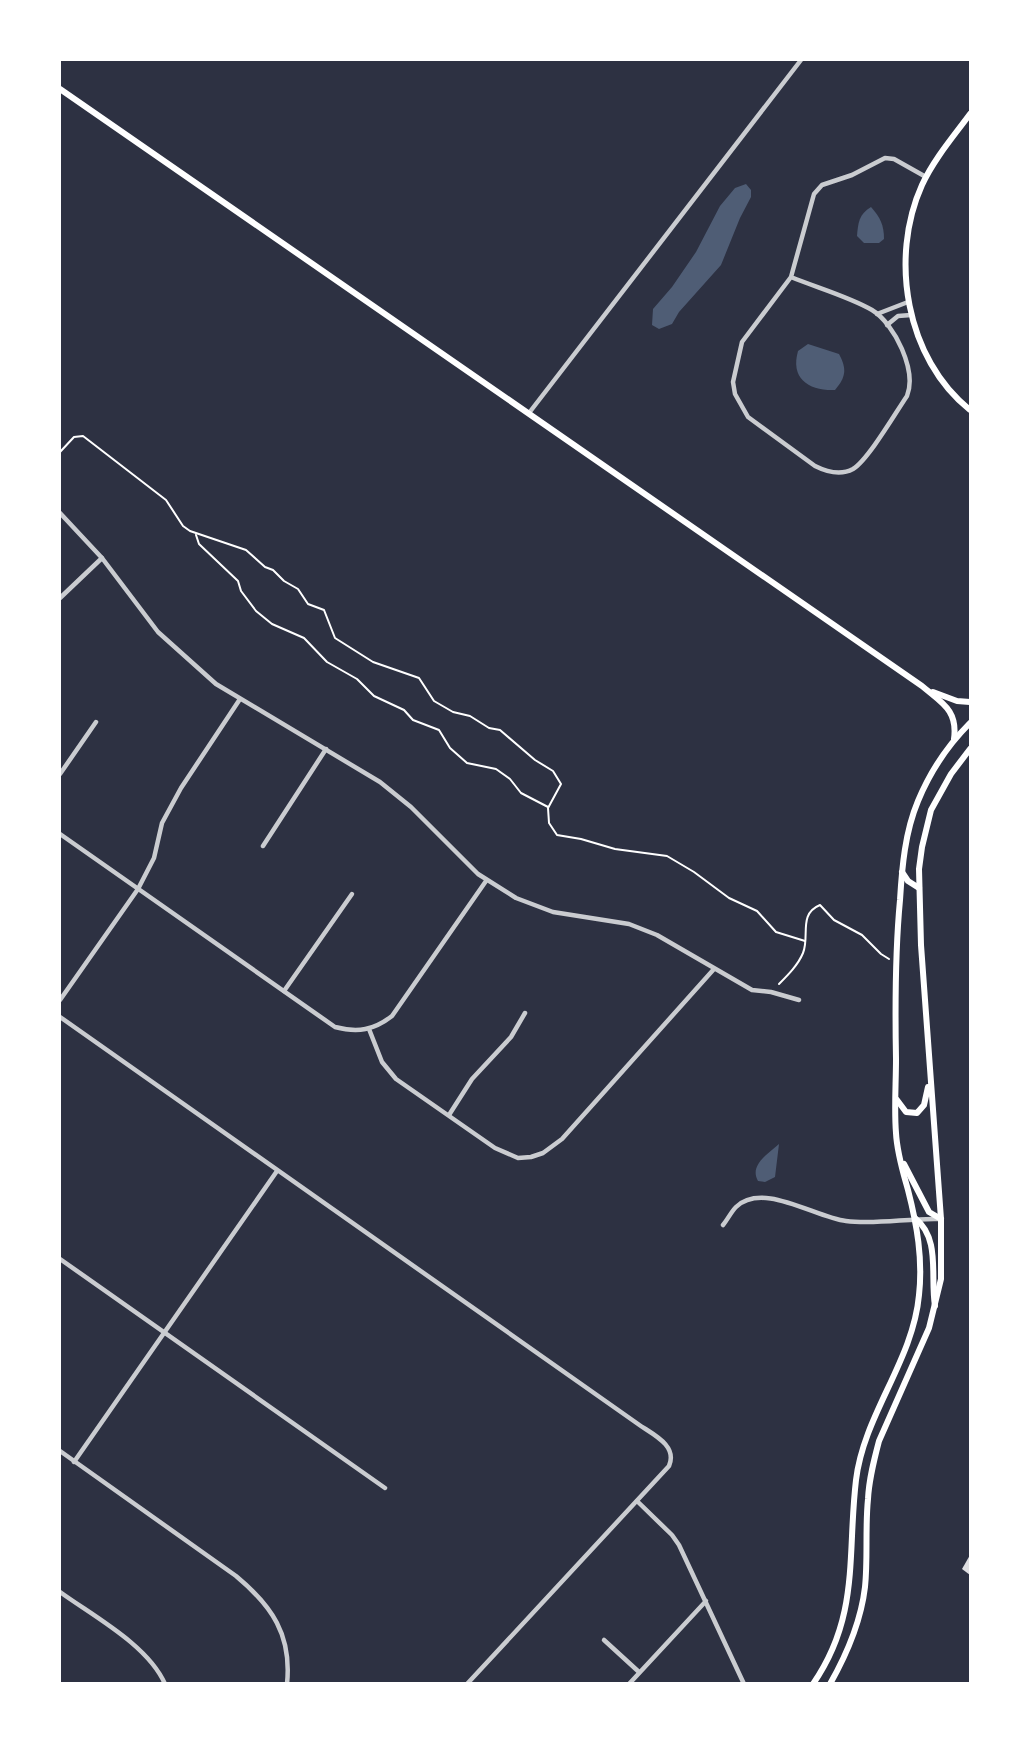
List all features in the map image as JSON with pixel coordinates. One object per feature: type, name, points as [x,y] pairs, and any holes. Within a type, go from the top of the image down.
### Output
[{"type":"main road","points":[[60,89],[922,686],[951,712],[957,723],[954,739]]},
{"type":"main road","points":[[971,114],[926,177],[917,197],[907,238],[906,263],[908,302],[923,347],[941,379],[971,410]]},
{"type":"main road","points":[[922,686],[957,701],[971,702]]},
{"type":"main road","points":[[813,1684],[822,1671],[842,1627],[850,1586],[856,1476],[867,1436],[915,1324],[920,1262],[915,1218],[896,1133],[898,923],[905,844],[917,803],[934,769],[954,739],[971,723]]},
{"type":"main road","points":[[830,1684],[855,1630],[865,1586],[867,1499],[874,1459],[879,1441],[918,1356],[936,1308],[942,1270],[919,888],[922,847],[931,810],[951,774],[971,749]]},
{"type":"main road","points":[[902,873],[919,888]]},
{"type":"main road","points":[[896,1099],[906,1112],[914,1114],[921,1109],[927,1098],[929,1068]]},
{"type":"main road","points":[[900,1157],[929,1212],[941,1219]]},
{"type":"main road","points":[[915,1218],[924,1226],[931,1244],[932,1288],[936,1308]]},
{"type":"street","points":[[529,414],[801,60]]},
{"type":"street","points":[[791,277],[877,314],[887,325],[911,372],[908,396],[871,449],[857,466],[847,471],[830,472],[815,466],[748,416],[735,394],[733,382],[742,342],[791,277],[814,194],[822,185],[885,158],[894,159],[926,177]]},
{"type":"street","points":[[877,314],[908,302]]},
{"type":"street","points":[[887,325],[898,316],[911,315]]},
{"type":"street","points":[[60,513],[102,558],[158,632],[198,671],[390,790],[486,881],[516,898],[553,912],[629,924],[648,931],[752,990],[799,1000]]},
{"type":"street","points":[[60,598],[102,558]]},
{"type":"street","points":[[60,1000],[138,889],[154,858],[162,823],[181,788],[240,699]]},
{"type":"street","points":[[60,774],[96,722]]},
{"type":"street","points":[[263,846],[326,749]]},
{"type":"street","points":[[60,834],[335,1027],[352,1030],[369,1029],[382,1023],[399,1006],[486,881]]},
{"type":"street","points":[[284,991],[352,894]]},
{"type":"street","points":[[369,1029],[388,1071],[506,1154],[518,1158],[531,1157],[543,1153],[562,1139],[714,969]]},
{"type":"street","points":[[449,1115],[472,1079],[511,1037],[525,1013]]},
{"type":"street","points":[[60,1017],[667,1445],[672,1455],[669,1466],[467,1684]]},
{"type":"street","points":[[74,1462],[277,1171]]},
{"type":"street","points":[[723,1225],[741,1204],[767,1199],[787,1201],[824,1217],[847,1222],[941,1219]]},
{"type":"street","points":[[60,1259],[385,1488]]},
{"type":"street","points":[[60,1451],[259,1595],[272,1612],[281,1632],[287,1660],[287,1684]]},
{"type":"street","points":[[637,1501],[672,1535],[744,1684]]},
{"type":"street","points":[[60,1592],[137,1649],[158,1671],[165,1684]]},
{"type":"street","points":[[629,1684],[706,1601]]},
{"type":"street","points":[[604,1640],[639,1672]]},
{"type":"path","points":[[60,452],[74,437],[83,436],[166,500],[183,526],[196,534],[246,550],[265,567],[274,570],[284,581],[298,589],[308,604],[324,610],[335,638],[373,662],[419,678],[434,701],[453,712],[470,716],[489,728],[500,730],[535,761],[553,771],[561,784],[548,808],[549,823],[557,835],[589,841],[603,847],[667,856],[729,898],[757,911],[776,932],[805,941]]},
{"type":"path","points":[[196,534],[198,544],[238,582],[256,611],[272,624],[304,638],[327,662],[357,679],[374,696],[404,710],[413,720],[439,730],[450,748],[467,763],[496,769],[510,779],[521,793],[548,808]]},
{"type":"path","points":[[779,984],[802,956],[807,918],[810,911],[820,905],[834,920],[862,935],[890,959]]},
{"type":"water","points":[[746,184],[751,190],[751,197],[721,265],[679,312],[672,324],[659,329],[652,325],[653,309],[696,252],[720,206],[735,188]]},
{"type":"water","points":[[871,207],[883,230],[884,239],[879,243],[864,243],[857,236],[860,219]]},
{"type":"water","points":[[808,344],[839,354],[844,373],[835,390],[817,388],[799,376],[796,361],[798,351]]},
{"type":"water","points":[[779,1144],[775,1177],[765,1182],[758,1181],[758,1165]]},
{"type":"building","points":[[970,1555],[970,1575],[962,1569]]}]
